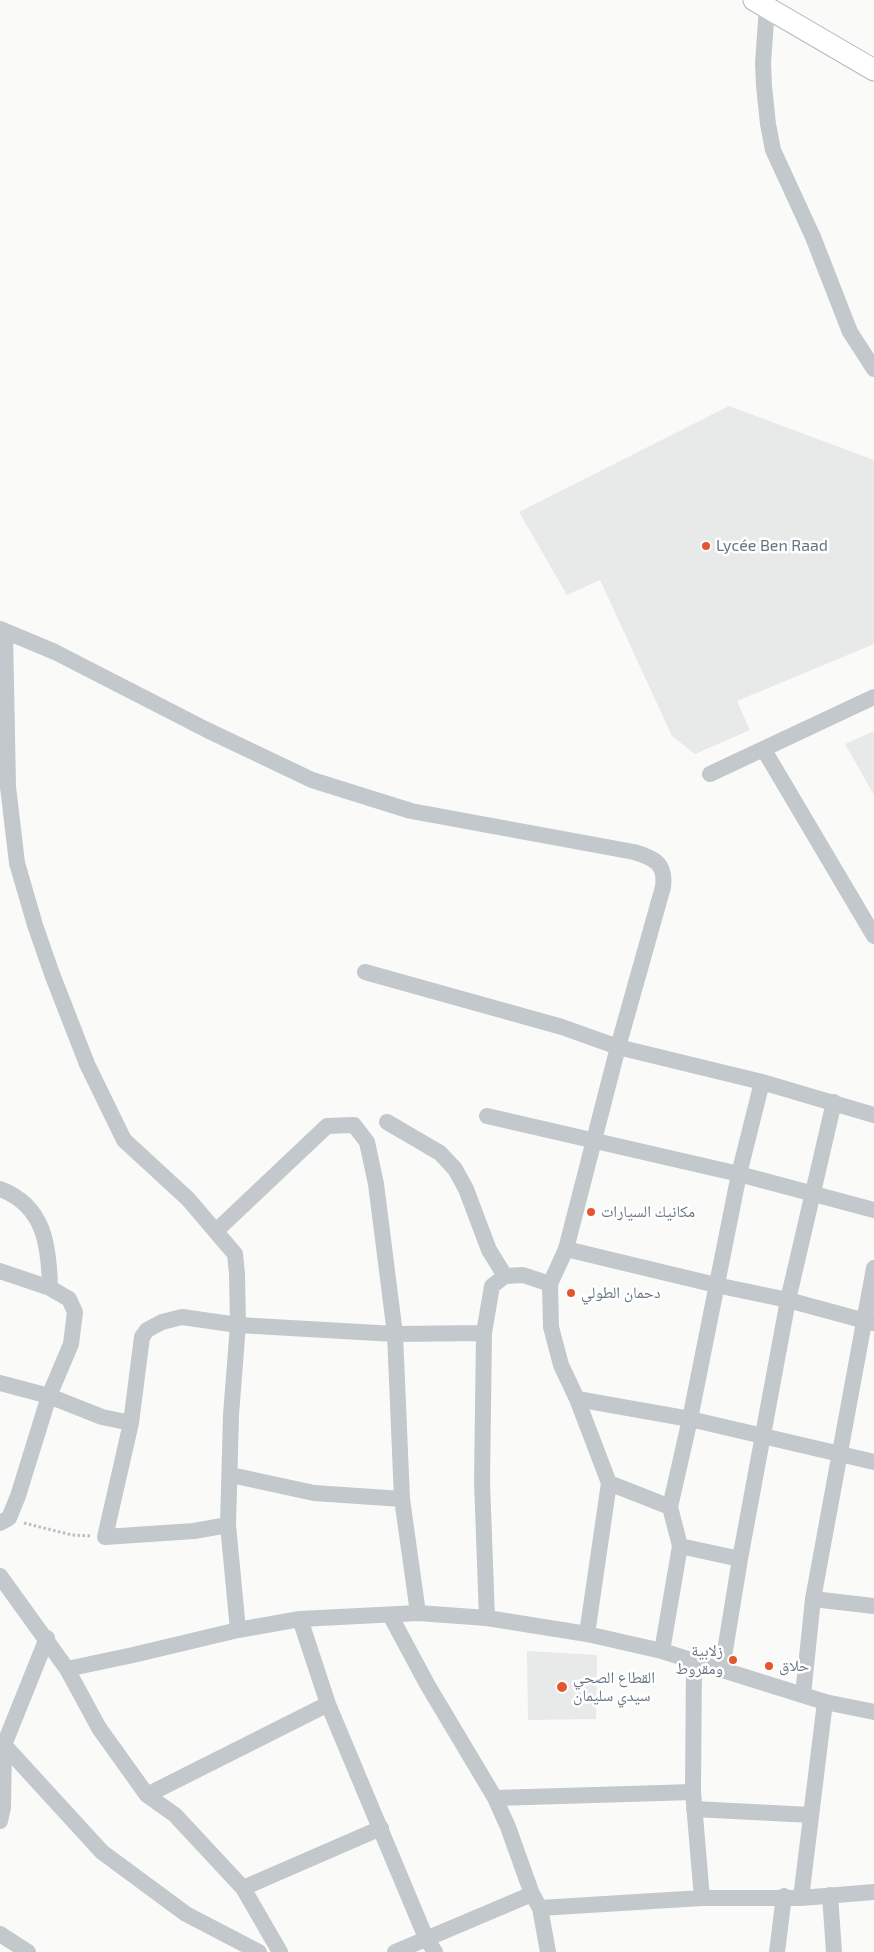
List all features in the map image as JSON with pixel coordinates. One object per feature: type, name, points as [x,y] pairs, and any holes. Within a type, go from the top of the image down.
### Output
[{"type":"main road","points":[[761,3],[874,70]]},
{"type":"street","points":[[761,3],[763,78],[773,150],[813,237],[850,332],[874,370]]},
{"type":"street","points":[[238,1630],[228,1525],[232,1415],[238,1326],[235,1254],[188,1199],[124,1140],[87,1064],[35,925],[17,863],[8,786],[2,630],[56,652],[206,730],[312,780],[411,811],[634,852],[649,856],[660,865],[664,876],[663,888],[618,1047],[596,1140],[566,1249],[550,1284],[551,1327],[561,1365],[577,1400],[609,1483],[587,1634]]},
{"type":"street","points":[[710,774],[874,697]]},
{"type":"street","points":[[764,750],[874,936]]},
{"type":"street","points":[[365,972],[562,1027],[618,1047],[762,1082],[874,1115]]},
{"type":"street","points":[[662,1651],[680,1546],[670,1507],[740,1174],[762,1082]]},
{"type":"street","points":[[722,1669],[740,1559],[788,1300],[834,1102]]},
{"type":"street","points":[[487,1116],[740,1174],[874,1210]]},
{"type":"street","points":[[387,1122],[440,1154],[456,1169],[466,1189],[489,1250],[505,1276]]},
{"type":"street","points":[[216,1231],[327,1126],[354,1125],[367,1142],[395,1334],[402,1499],[418,1613]]},
{"type":"street","points":[[0,1189],[25,1202],[35,1216],[46,1247],[50,1288]]},
{"type":"street","points":[[566,1249],[716,1285],[788,1300],[868,1322]]},
{"type":"street","points":[[803,1695],[813,1598],[839,1455],[868,1322],[874,1268]]},
{"type":"street","points":[[0,1271],[50,1288],[69,1299],[75,1312],[71,1344],[49,1396],[18,1496],[4,1520]]},
{"type":"street","points":[[487,1618],[482,1482],[484,1333],[492,1286],[505,1276],[522,1275],[550,1284]]},
{"type":"street","points":[[228,1525],[194,1531],[105,1537],[131,1423],[142,1337],[147,1330],[162,1322],[182,1317],[238,1326],[395,1334],[484,1333]]},
{"type":"street","points":[[0,1384],[49,1396],[102,1417],[131,1423]]},
{"type":"street","points":[[577,1400],[690,1419],[874,1462]]},
{"type":"street","points":[[231,1475],[314,1493],[402,1499]]},
{"type":"street","points":[[609,1483],[670,1507]]},
{"type":"street","points":[[680,1546],[740,1559]]},
{"type":"street","points":[[0,1576],[47,1638],[67,1669],[99,1728],[147,1795],[175,1815],[243,1888],[280,1952]]},
{"type":"street","points":[[813,1598],[874,1606]]},
{"type":"street","points":[[67,1669],[238,1630],[300,1619],[390,1616],[418,1613],[487,1618],[587,1634],[662,1651],[825,1702],[874,1712]]},
{"type":"street","points":[[390,1616],[426,1684],[495,1798],[536,1901],[548,1952]]},
{"type":"street","points":[[300,1619],[328,1704],[431,1945]]},
{"type":"street","points":[[0,1821],[3,1807],[4,1745],[47,1638]]},
{"type":"street","points":[[694,1661],[693,1792],[702,1898]]},
{"type":"street","points":[[801,1898],[825,1702]]},
{"type":"street","points":[[147,1795],[328,1704]]},
{"type":"street","points":[[4,1745],[102,1852],[186,1914],[259,1952]]},
{"type":"street","points":[[495,1798],[693,1792]]},
{"type":"street","points":[[694,1809],[812,1815]]},
{"type":"street","points":[[243,1888],[381,1828]]},
{"type":"street","points":[[395,1952],[431,1945],[536,1901],[784,1896],[801,1898],[874,1892]]},
{"type":"street","points":[[830,1895],[834,1952]]},
{"type":"street","points":[[777,1952],[784,1896]]},
{"type":"street","points":[[0,1934],[28,1952]]},
{"type":"path","points":[[4,1520],[72,1535],[105,1537]]},
{"type":"shaded area","name":"Lycée Ben Raad","points":[[729,406],[874,460],[874,644],[737,701],[750,730],[695,754],[672,736],[600,580],[567,595],[519,512]]},
{"type":"shaded area","points":[[874,731],[874,795],[845,744]]},
{"type":"shaded area","name":"القطاع الصحي سيدي سليمان","points":[[527,1651],[597,1655],[596,1719],[528,1720]]},
{"type":"place","name":"Lycée Ben Raad","points":[[706,546]]},
{"type":"place","name":"مكانيك السيارات","points":[[591,1212]]},
{"type":"place","name":"دحمان الطولي","points":[[571,1293]]},
{"type":"place","name":"زلابية ومقروط","points":[[733,1660]]},
{"type":"place","name":"حلاق","points":[[769,1666]]},
{"type":"place","name":"القطاع الصحي سيدي سليمان","points":[[562,1687]]}]
